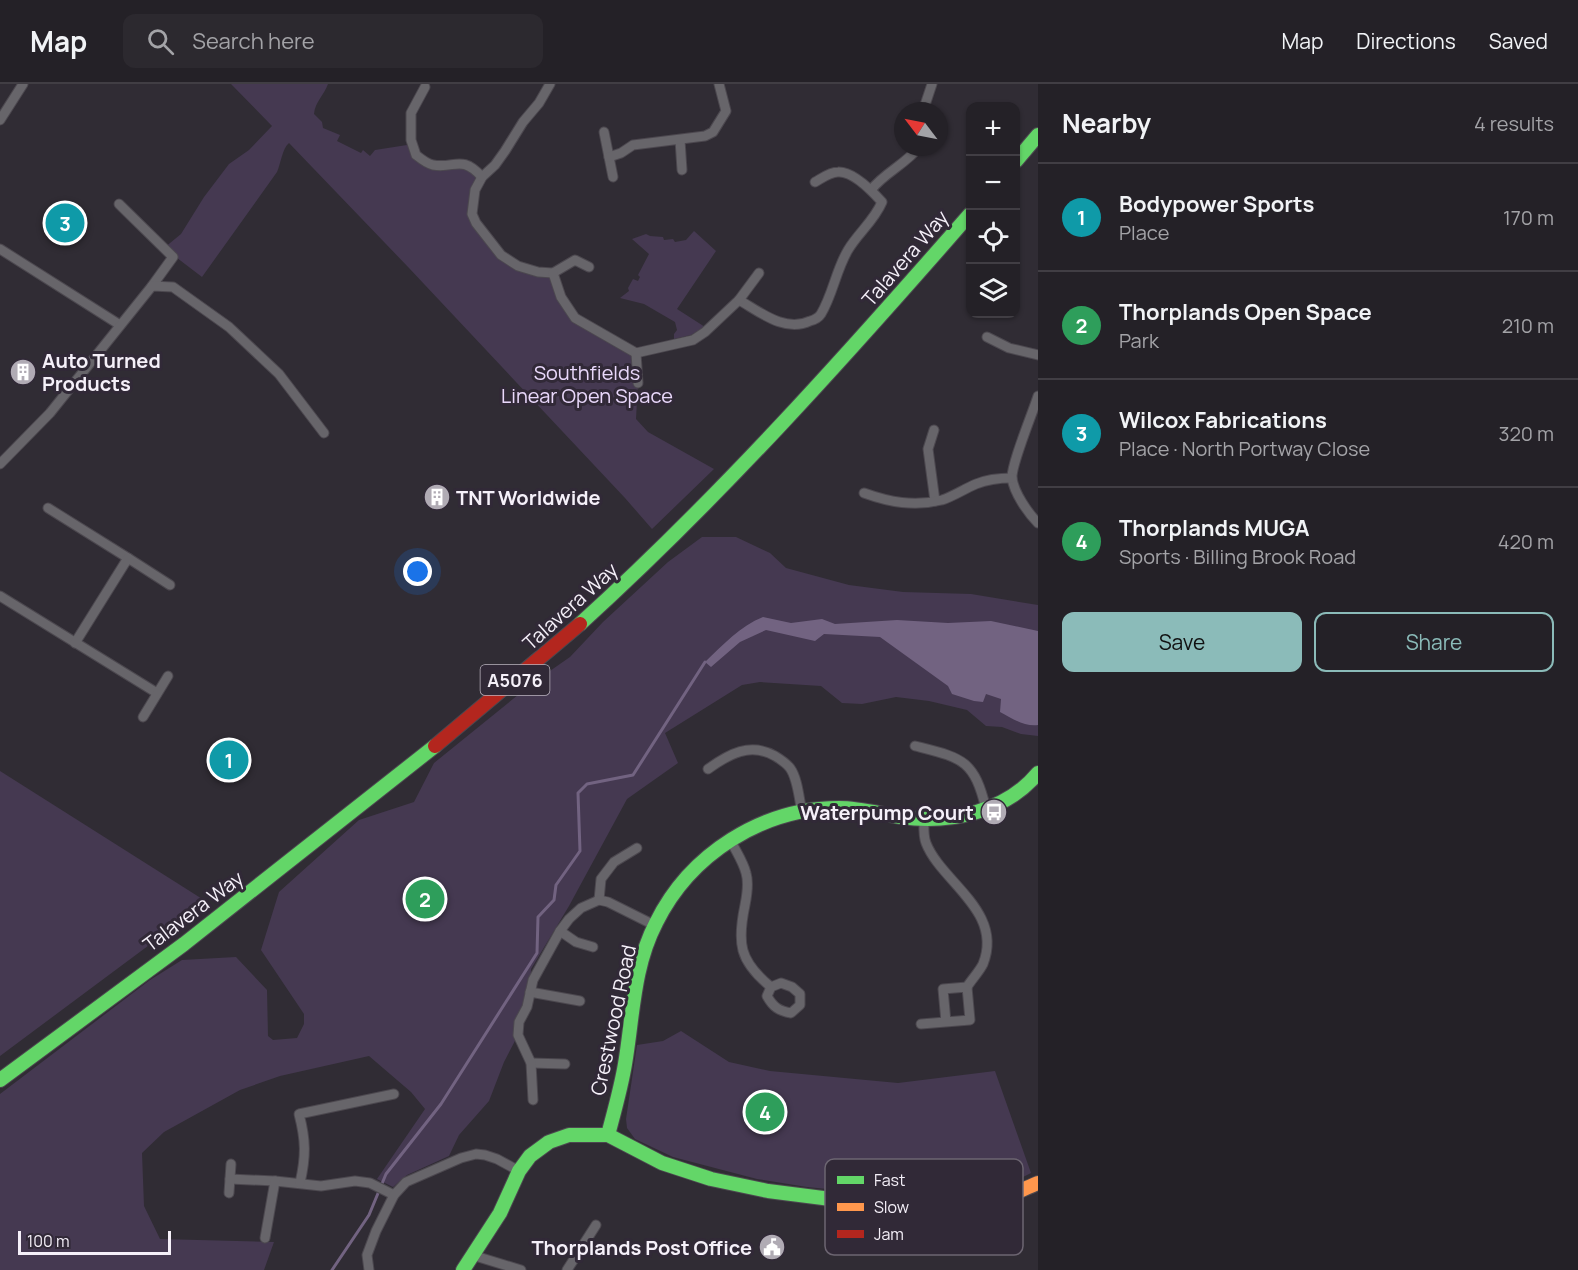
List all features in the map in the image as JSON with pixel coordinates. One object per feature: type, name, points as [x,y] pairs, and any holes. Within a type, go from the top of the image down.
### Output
[{"type":"main road","points":[[1020,156],[1038,135]]},
{"type":"main road","name":"Talavera Way","points":[[0,1080],[286,865],[504,689],[594,611],[643,566],[750,459],[966,219]]},
{"type":"main road","name":"Crestwood Road","points":[[608,1135],[624,1067],[644,952],[654,925],[680,883],[712,852],[730,839],[767,821],[802,812],[838,808],[924,819],[967,815],[1010,799],[1036,779]]},
{"type":"main road","points":[[463,1270],[500,1213],[519,1171],[530,1156],[558,1138],[589,1134],[608,1135],[662,1163],[711,1179],[768,1191],[825,1198]]},
{"type":"main road","points":[[1023,1190],[1038,1184]]},
{"type":"street","points":[[0,120],[23,84]]},
{"type":"street","points":[[550,84],[495,165],[482,177],[475,190],[472,214],[476,223],[501,255],[518,266],[538,272],[553,273],[575,260],[589,267]]},
{"type":"street","points":[[609,157],[633,145],[705,136],[713,132],[726,111],[719,84]]},
{"type":"street","points":[[926,102],[932,84]]},
{"type":"street","points":[[425,87],[411,113],[411,140],[416,155],[433,165],[466,164],[482,177]]},
{"type":"street","points":[[604,132],[613,177]]},
{"type":"street","points":[[680,140],[682,170]]},
{"type":"street","points":[[871,189],[879,179],[910,156]]},
{"type":"street","points":[[739,300],[778,322],[793,326],[808,323],[820,316],[847,251],[877,216],[882,202],[871,189],[852,176],[838,172],[815,182]]},
{"type":"street","points":[[0,464],[50,413],[173,257],[119,204]]},
{"type":"street","points":[[0,249],[120,325]]},
{"type":"street","points":[[553,273],[561,297],[575,318],[636,353],[693,340],[705,332],[739,300],[759,273]]},
{"type":"street","points":[[152,286],[173,287],[229,327],[279,374],[324,433]]},
{"type":"street","points":[[987,337],[1009,348],[1038,354]]},
{"type":"street","points":[[636,353],[638,383]]},
{"type":"street","points":[[1038,396],[1012,478],[1028,513],[1038,523]]},
{"type":"street","points":[[934,430],[928,449],[935,501]]},
{"type":"street","points":[[864,493],[898,503],[912,504],[935,501],[984,481],[1012,478]]},
{"type":"street","points":[[48,508],[170,585]]},
{"type":"street","points":[[75,643],[128,558]]},
{"type":"street","points":[[0,596],[157,693]]},
{"type":"street","points":[[143,717],[168,676]]},
{"type":"street","points":[[915,746],[951,755],[970,767],[977,780],[986,809]]},
{"type":"street","points":[[708,769],[729,755],[748,749],[765,750],[791,769],[802,812]]},
{"type":"street","points":[[921,1024],[970,1020],[967,987],[983,964],[986,948],[985,927],[967,896],[933,858],[923,834],[924,819]]},
{"type":"street","points":[[730,839],[746,873],[747,891],[739,937],[744,955],[757,976],[771,987]]},
{"type":"street","points":[[599,900],[601,879],[614,862],[637,848]]},
{"type":"street","points":[[533,1100],[531,1063],[518,1035],[519,1022],[527,1006],[533,980],[560,931],[581,908],[599,900],[608,902],[654,925]]},
{"type":"street","points":[[560,931],[576,942],[593,947]]},
{"type":"street","points":[[946,1022],[943,989],[967,987]]},
{"type":"street","points":[[530,992],[580,1001]]},
{"type":"street","points":[[531,1063],[565,1064]]},
{"type":"street","points":[[300,1183],[306,1157],[299,1114],[394,1094]]},
{"type":"street","points":[[369,1270],[367,1255],[394,1195],[406,1182],[476,1154],[497,1159],[519,1171]]},
{"type":"street","points":[[229,1193],[231,1164]]},
{"type":"street","points":[[230,1179],[321,1186],[355,1181],[370,1183],[394,1195]]},
{"type":"street","points":[[265,1238],[275,1181]]},
{"type":"street","points":[[567,1270],[596,1226]]},
{"type":"street","points":[[472,1255],[521,1270]]},
{"type":"green space","name":"Southfields Linear Open Space","points":[[231,84],[328,84],[314,114],[322,122],[323,128],[340,135],[337,141],[361,153],[363,150],[370,156],[375,150],[407,145],[414,152],[431,161],[477,172],[476,223],[518,266],[553,273],[575,318],[636,353],[638,383],[636,419],[648,432],[714,469],[652,529],[289,143],[283,152],[277,172],[202,277],[164,248],[181,234],[204,197],[229,164],[249,150],[272,126]]},
{"type":"green space","points":[[694,231],[716,251],[677,309],[705,327],[691,335],[674,339],[677,330],[675,322],[644,304],[620,298],[629,291],[628,288],[633,279],[638,281],[640,277],[638,275],[649,254],[632,239],[646,234],[663,237],[664,240],[673,239],[675,242],[686,240]]},
{"type":"green space","points":[[702,537],[736,537],[770,553],[786,568],[849,585],[903,592],[971,594],[1038,605],[1038,736],[1021,734],[1002,727],[986,726],[967,710],[929,701],[896,697],[862,704],[842,703],[821,686],[760,682],[742,685],[665,733],[678,763],[627,799],[569,906],[531,969],[530,992],[518,1035],[504,1062],[489,1101],[459,1135],[449,1156],[407,1175],[393,1187],[377,1179],[425,1109],[411,1092],[369,1056],[280,1076],[240,1090],[164,1132],[142,1153],[144,1206],[160,1239],[274,1242],[264,1270],[0,1270],[0,1094],[150,980],[182,960],[236,957],[267,990],[268,1036],[273,1040],[297,1038],[304,1024],[304,1014],[261,950],[279,892],[359,820],[414,802],[434,763],[534,682],[570,657],[603,622],[668,562]]},
{"type":"green space","points":[[0,771],[207,902],[0,1056]]},
{"type":"green space","points":[[681,1031],[729,1062],[770,1071],[898,1083],[995,1071],[1031,1173],[1023,1177],[1023,1159],[825,1159],[825,1189],[757,1179],[673,1157],[635,1139],[627,1128],[626,1119],[637,1045],[663,1041]]},
{"type":"shaded area","points":[[763,617],[791,623],[822,619],[835,624],[897,620],[948,623],[991,621],[1038,631],[1038,725],[1023,723],[1000,712],[1001,699],[986,694],[983,702],[952,694],[948,686],[880,637],[824,634],[815,641],[766,630],[740,642],[711,667],[705,662],[739,631]]},
{"type":"waterway","points":[[332,1270],[369,1215],[386,1174],[441,1104],[537,953],[538,917],[554,900],[556,885],[580,851],[578,793],[587,784],[633,775],[705,662]]},
{"type":"traffic: fast","points":[[1020,156],[1038,135]]},
{"type":"traffic: fast","points":[[580,624],[683,526],[781,425],[966,219]]},
{"type":"traffic: fast","points":[[0,1080],[184,944],[435,746]]},
{"type":"traffic: fast","points":[[608,1135],[623,1073],[638,975],[648,940],[670,898],[709,856],[756,826],[783,816],[810,810],[847,808],[920,819],[939,819],[976,812],[1010,797],[1038,773]]},
{"type":"traffic: fast","points":[[463,1270],[500,1213],[519,1171],[530,1156],[549,1142],[569,1135],[608,1135],[662,1163],[711,1179],[768,1191],[825,1198]]},
{"type":"traffic: slow","points":[[1023,1189],[1038,1183]]},
{"type":"traffic: jam","points":[[435,746],[580,624]]},
{"type":"place","name":"Wilcox Fabrications","points":[[65,223]]},
{"type":"place","name":"Auto Turned Products","points":[[23,372]]},
{"type":"place","name":"TNT Worldwide","points":[[437,497]]},
{"type":"place","name":"Bodypower Sports","points":[[229,760]]},
{"type":"place","name":"Waterpump Court","points":[[994,812]]},
{"type":"place","name":"Thorplands Open Space","points":[[425,899]]},
{"type":"place","name":"Thorplands MUGA","points":[[765,1112]]},
{"type":"place","name":"Thorplands Post Office","points":[[772,1247]]}]
